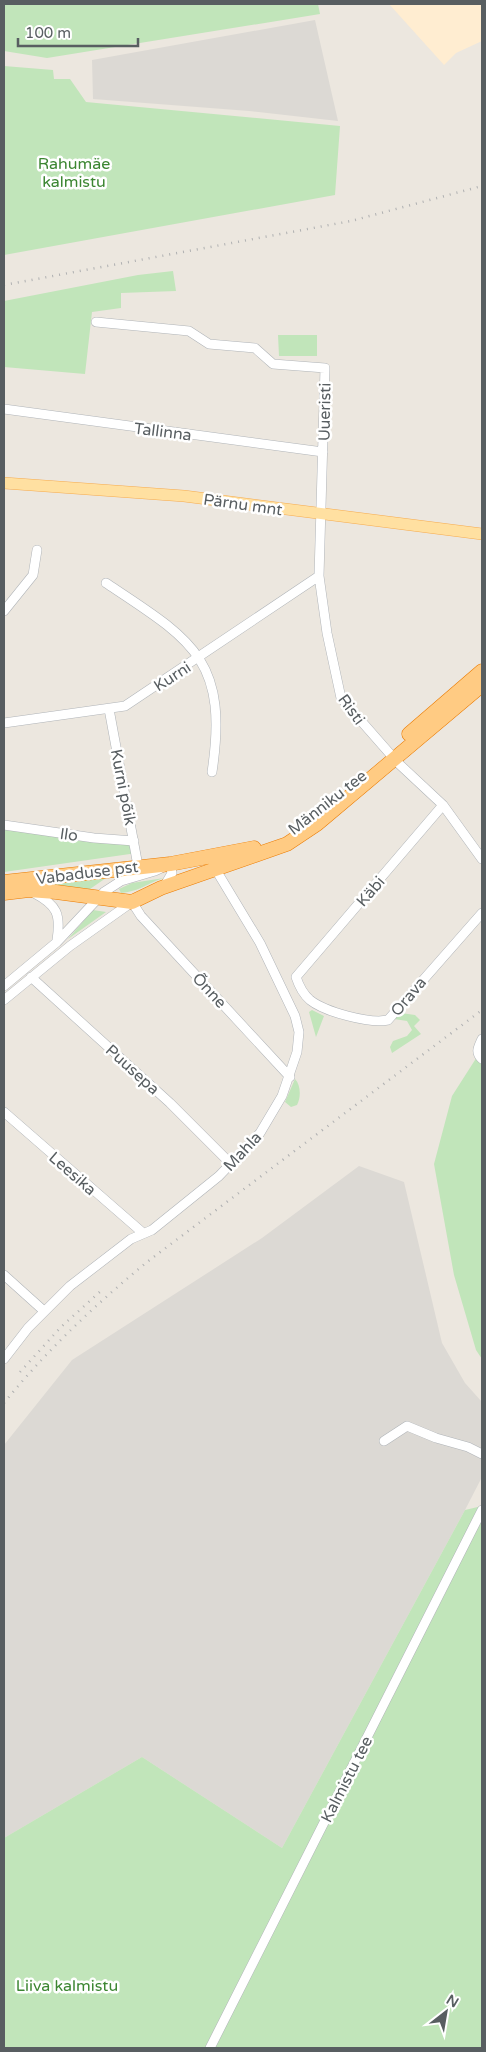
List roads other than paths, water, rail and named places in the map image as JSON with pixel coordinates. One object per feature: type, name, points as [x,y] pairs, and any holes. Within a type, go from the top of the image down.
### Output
[{"type":"highway","name":"Männiku tee","points":[[132,902],[161,888],[287,844],[317,824],[482,671]]},
{"type":"highway","name":"Männiku tee","points":[[170,864],[241,852],[284,836],[482,685]]},
{"type":"highway","name":"Vabaduse pst","points":[[4,882],[170,864]]},
{"type":"highway","name":"Vabaduse pst","points":[[4,892],[29,890],[132,902]]},
{"type":"main road","name":"Pärnu mnt","points":[[4,484],[184,496],[320,515],[482,534]]},
{"type":"street","name":"Uueristi","points":[[96,322],[190,331],[209,344],[255,348],[273,364],[325,368],[320,515]]},
{"type":"street","name":"Tallinna","points":[[4,409],[323,452]]},
{"type":"street","name":"Risti","points":[[320,515],[319,576],[327,632],[341,698],[391,756],[443,805],[482,860]]},
{"type":"street","points":[[4,611],[34,574],[36,550]]},
{"type":"street","name":"Kurni","points":[[4,723],[125,706],[319,576]]},
{"type":"street","points":[[106,583],[167,624],[194,649],[207,672],[216,704],[216,743],[212,772]]},
{"type":"street","name":"Kurni põik","points":[[109,709],[138,866]]},
{"type":"street","name":"Käbi","points":[[296,977],[443,805]]},
{"type":"street","name":"Ilo","points":[[4,825],[94,838],[134,841]]},
{"type":"street","points":[[161,888],[170,880],[172,873],[170,864]]},
{"type":"street","name":"Männiku tee","points":[[4,986],[57,942],[96,898],[121,881],[155,871],[170,864]]},
{"type":"street","name":"Mahla","points":[[4,1359],[44,1311],[92,1268],[131,1239],[152,1230],[204,1190],[231,1164],[264,1128],[275,1110],[290,1077],[297,1052],[299,1032],[295,1016],[260,942],[216,870]]},
{"type":"street","points":[[29,890],[48,901],[56,912],[59,925],[57,942]]},
{"type":"street","name":"Männiku tee","points":[[4,1000],[89,932],[132,902]]},
{"type":"street","name":"Õnne","points":[[132,902],[141,916],[290,1077]]},
{"type":"street","name":"Orava","points":[[296,977],[302,992],[311,1001],[322,1007],[368,1021],[388,1020],[482,913]]},
{"type":"street","points":[[30,964],[32,977]]},
{"type":"street","name":"Puusepa","points":[[32,977],[170,1103],[231,1164]]},
{"type":"street","points":[[482,1040],[477,1049],[482,1059]]},
{"type":"street","name":"Leesika","points":[[4,1112],[143,1233]]},
{"type":"street","points":[[4,1275],[44,1311]]},
{"type":"street","points":[[384,1441],[407,1426],[436,1438],[468,1447],[482,1454]]},
{"type":"street","name":"Kalmistu tee","points":[[210,2048],[482,1510]]},
{"type":"railway","points":[[4,285],[351,221],[482,186]]},
{"type":"railway","points":[[4,1403],[72,1329],[147,1262],[482,1010]]},
{"type":"railway","points":[[20,1372],[61,1327],[103,1289]]},
{"type":"park label","name":"Rahumäe kalmistu","points":[[74,172]]},
{"type":"park label","name":"Liiva kalmistu","points":[[67,1985]]}]
